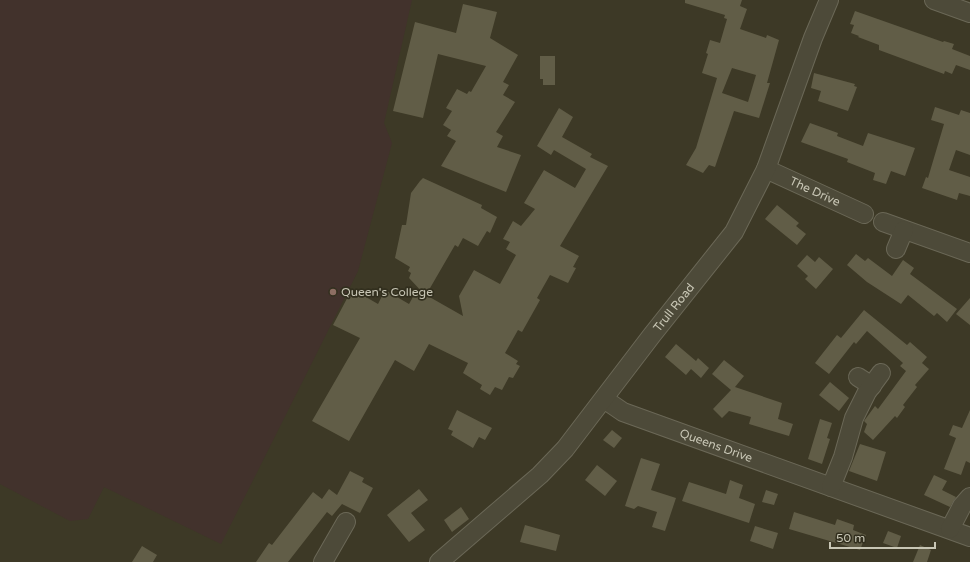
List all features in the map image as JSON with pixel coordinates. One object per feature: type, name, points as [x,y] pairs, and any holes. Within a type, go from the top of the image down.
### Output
[{"type":"street","name":"Trull Road","points":[[438,562],[540,475],[565,450],[652,335],[734,232],[766,169],[813,38],[829,0]]},
{"type":"street","points":[[937,1],[970,13]]},
{"type":"street","name":"The Drive","points":[[766,169],[864,214]]},
{"type":"street","points":[[883,222],[970,253]]},
{"type":"street","points":[[896,249],[904,230]]},
{"type":"street","points":[[831,487],[843,457],[854,418],[870,379]]},
{"type":"street","name":"Queens Drive","points":[[604,399],[623,412],[970,537]]},
{"type":"street","points":[[950,529],[962,506],[970,497]]},
{"type":"street","points":[[323,562],[346,522]]},
{"type":"shaded area","points":[[0,0],[412,0],[384,123],[392,143],[358,271],[221,544],[104,487],[88,519],[70,521],[0,484]]},
{"type":"building","points":[[685,0],[742,0],[740,6],[747,9],[740,29],[766,38],[767,35],[779,40],[767,83],[770,83],[759,118],[734,111],[715,167],[709,165],[703,173],[686,165],[696,148],[717,78],[702,73],[708,54],[706,53],[710,40],[720,43],[727,19],[724,18],[725,15],[685,3]],"holes":[[[732,68],[756,75],[748,102],[722,93]]]},
{"type":"building","points":[[463,4],[497,12],[490,38],[518,55],[503,82],[509,85],[503,95],[515,102],[496,132],[503,136],[497,147],[521,155],[506,192],[441,166],[456,141],[447,136],[451,130],[443,125],[452,111],[446,108],[457,89],[467,94],[469,91],[471,92],[486,66],[438,54],[423,118],[393,111],[415,22],[456,33]]},
{"type":"building","points":[[855,11],[943,42],[954,44],[952,49],[970,56],[970,70],[956,65],[952,74],[945,71],[944,74],[879,50],[879,45],[851,33],[854,25],[850,24]]},
{"type":"building","points":[[540,56],[555,56],[555,85],[543,85],[543,79],[540,79]]},
{"type":"building","points":[[814,73],[855,84],[854,86],[857,87],[848,111],[818,101],[821,91],[811,88]]},
{"type":"building","points":[[935,107],[959,115],[961,110],[970,113],[970,155],[956,150],[949,170],[970,177],[970,196],[959,193],[957,200],[922,188],[926,177],[928,178],[944,124],[931,120]]},
{"type":"building","points":[[559,108],[573,117],[562,137],[592,154],[590,157],[608,166],[560,246],[579,256],[573,267],[576,268],[568,283],[550,275],[537,298],[540,300],[522,332],[518,330],[505,353],[518,361],[516,364],[520,366],[513,378],[509,377],[502,390],[495,387],[490,395],[480,389],[482,385],[463,373],[468,363],[429,344],[414,371],[395,360],[349,441],[312,421],[360,338],[333,325],[352,289],[378,304],[385,290],[409,304],[417,290],[424,294],[409,278],[411,273],[408,271],[410,267],[395,258],[402,225],[406,225],[411,193],[420,181],[423,178],[482,205],[481,208],[497,217],[490,233],[487,231],[478,246],[463,238],[458,247],[455,245],[426,295],[463,316],[459,296],[474,270],[500,284],[516,255],[506,249],[510,242],[503,239],[513,221],[521,226],[535,209],[524,203],[544,170],[575,188],[586,169],[554,150],[551,155],[537,146]]},
{"type":"building","points":[[810,123],[838,133],[837,136],[863,146],[868,133],[915,148],[905,176],[891,171],[886,184],[873,180],[875,173],[847,162],[848,159],[801,142]]},
{"type":"building","points":[[777,205],[799,223],[796,226],[806,234],[797,245],[765,219]]},
{"type":"building","points":[[856,254],[865,261],[868,258],[892,276],[903,260],[914,268],[910,274],[957,309],[947,322],[937,313],[934,316],[908,295],[901,304],[867,282],[847,265]]},
{"type":"building","points":[[807,255],[815,262],[819,257],[833,269],[816,289],[805,279],[808,276],[797,266]]},
{"type":"building","points":[[970,298],[970,325],[956,314]]},
{"type":"building","points":[[864,310],[907,345],[910,342],[927,357],[922,363],[929,369],[915,385],[917,387],[903,405],[905,407],[897,418],[895,416],[873,440],[864,432],[867,424],[864,421],[875,406],[878,409],[906,371],[900,366],[903,363],[867,331],[856,344],[854,342],[829,374],[815,363],[837,335],[841,338]]},
{"type":"building","points":[[676,344],[696,361],[698,358],[709,368],[701,378],[691,369],[686,375],[665,357]]},
{"type":"building","points":[[724,360],[744,376],[735,387],[782,403],[778,419],[793,424],[789,436],[749,424],[751,417],[729,411],[722,418],[713,409],[731,390],[712,374]]},
{"type":"building","points":[[830,382],[849,398],[839,411],[819,395]]},
{"type":"building","points":[[457,410],[492,428],[485,440],[479,437],[473,448],[451,435],[453,431],[448,429]]},
{"type":"building","points":[[970,410],[970,463],[966,461],[961,475],[944,469],[956,438],[949,435],[953,425],[962,428]]},
{"type":"building","points":[[820,419],[832,423],[827,438],[830,439],[822,464],[808,459]]},
{"type":"building","points":[[612,430],[622,438],[614,448],[603,440]]},
{"type":"building","points":[[860,444],[886,452],[877,481],[849,471]]},
{"type":"building","points":[[641,458],[660,464],[651,490],[676,498],[665,531],[652,527],[657,512],[638,506],[634,509],[625,506]]},
{"type":"building","points":[[597,465],[617,481],[605,496],[585,480]]},
{"type":"building","points":[[350,471],[364,478],[362,482],[373,488],[360,513],[342,504],[332,516],[327,512],[288,562],[256,562],[269,543],[272,545],[313,492],[322,499],[329,489],[337,495]]},
{"type":"building","points":[[934,475],[947,481],[942,490],[956,497],[950,507],[924,495]]},
{"type":"building","points":[[730,480],[743,485],[739,498],[755,504],[749,523],[682,501],[689,482],[726,494]]},
{"type":"building","points":[[419,489],[428,500],[411,513],[425,530],[409,542],[387,515]]},
{"type":"building","points":[[766,490],[778,494],[774,505],[762,502]]},
{"type":"building","points":[[461,507],[469,519],[452,532],[444,520]]},
{"type":"building","points":[[794,512],[835,525],[837,519],[854,525],[853,530],[866,535],[860,550],[789,529]]},
{"type":"building","points":[[525,525],[560,535],[556,551],[520,542]]},
{"type":"building","points":[[755,526],[778,533],[773,549],[750,541]]},
{"type":"building","points":[[888,531],[901,536],[897,548],[883,543]]},
{"type":"building","points":[[920,545],[931,550],[927,562],[913,562]]},
{"type":"building","points":[[142,546],[157,555],[153,562],[132,562]]},
{"type":"place","name":"Queen's College","points":[[333,292]]}]
